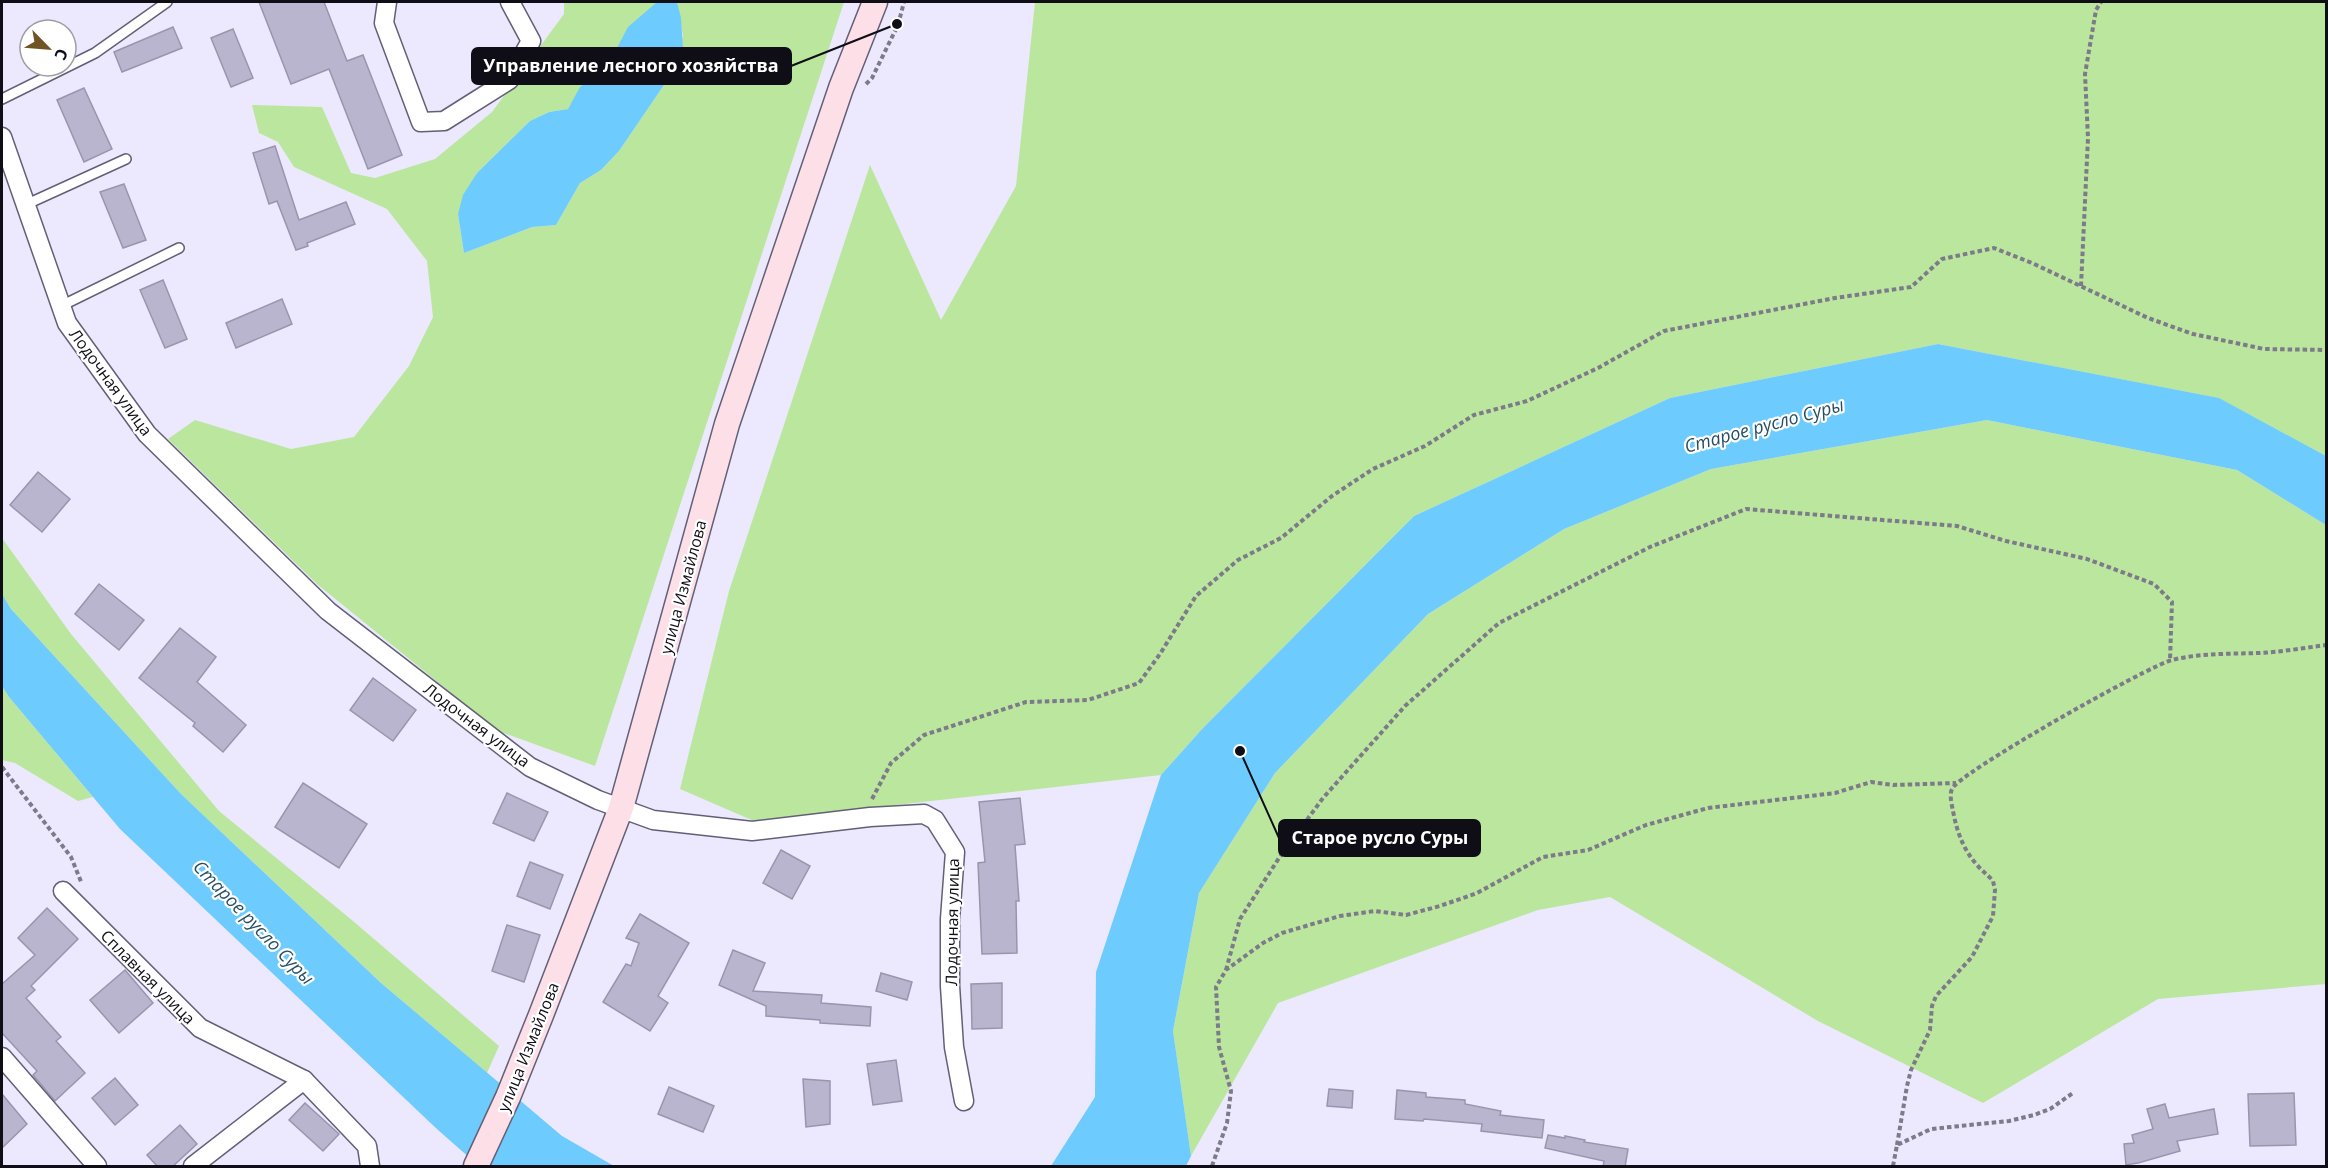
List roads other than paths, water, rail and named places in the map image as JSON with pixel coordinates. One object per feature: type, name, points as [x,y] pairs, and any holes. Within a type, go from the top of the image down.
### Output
[{"type":"main road","name":"улица Измайлова","points":[[476,1167],[508,1097],[621,808],[727,424],[841,88],[874,2]]},
{"type":"street","points":[[387,2],[384,23],[421,122],[444,121],[509,80],[531,41],[510,2]]},
{"type":"street","name":"Лодочная улица","points":[[2,137],[67,323],[147,434],[328,611],[530,767],[598,800],[653,820],[752,831],[870,817],[924,814],[935,819],[955,852],[950,920],[950,986],[954,1047],[964,1101]]},
{"type":"street","name":"Сплавная улица","points":[[63,891],[200,1028],[304,1080],[367,1146],[370,1167]]},
{"type":"street","points":[[2,1057],[97,1167]]},
{"type":"street","points":[[192,1167],[304,1080]]},
{"type":"lane","points":[[2,99],[95,53],[167,2]]},
{"type":"lane","points":[[25,205],[126,159]]},
{"type":"lane","points":[[61,306],[179,248]]},
{"type":"water","points":[[657,2],[677,2],[681,18],[683,48],[666,82],[619,151],[601,170],[580,183],[556,225],[532,227],[464,253],[458,214],[463,195],[477,173],[530,121],[549,112],[568,109],[580,87],[613,62],[628,27]]},
{"type":"water","name":"Старое русло Суры","points":[[1938,344],[2219,398],[2326,456],[2326,525],[2237,470],[1987,420],[1711,469],[1564,529],[1428,614],[1275,773],[1199,893],[1173,1031],[1191,1156],[1186,1166],[1051,1166],[1095,1097],[1096,972],[1161,775],[1203,728],[1414,516],[1670,398]]},
{"type":"water","name":"Старое русло Суры","points":[[2,594],[11,609],[181,794],[381,983],[562,1136],[614,1166],[479,1166],[438,1130],[120,829],[9,697],[2,686]]},
{"type":"place","name":"Управление лесного хозяйства","points":[[897,24]]},
{"type":"place","name":"Старое русло Суры","points":[[1240,751]]}]
